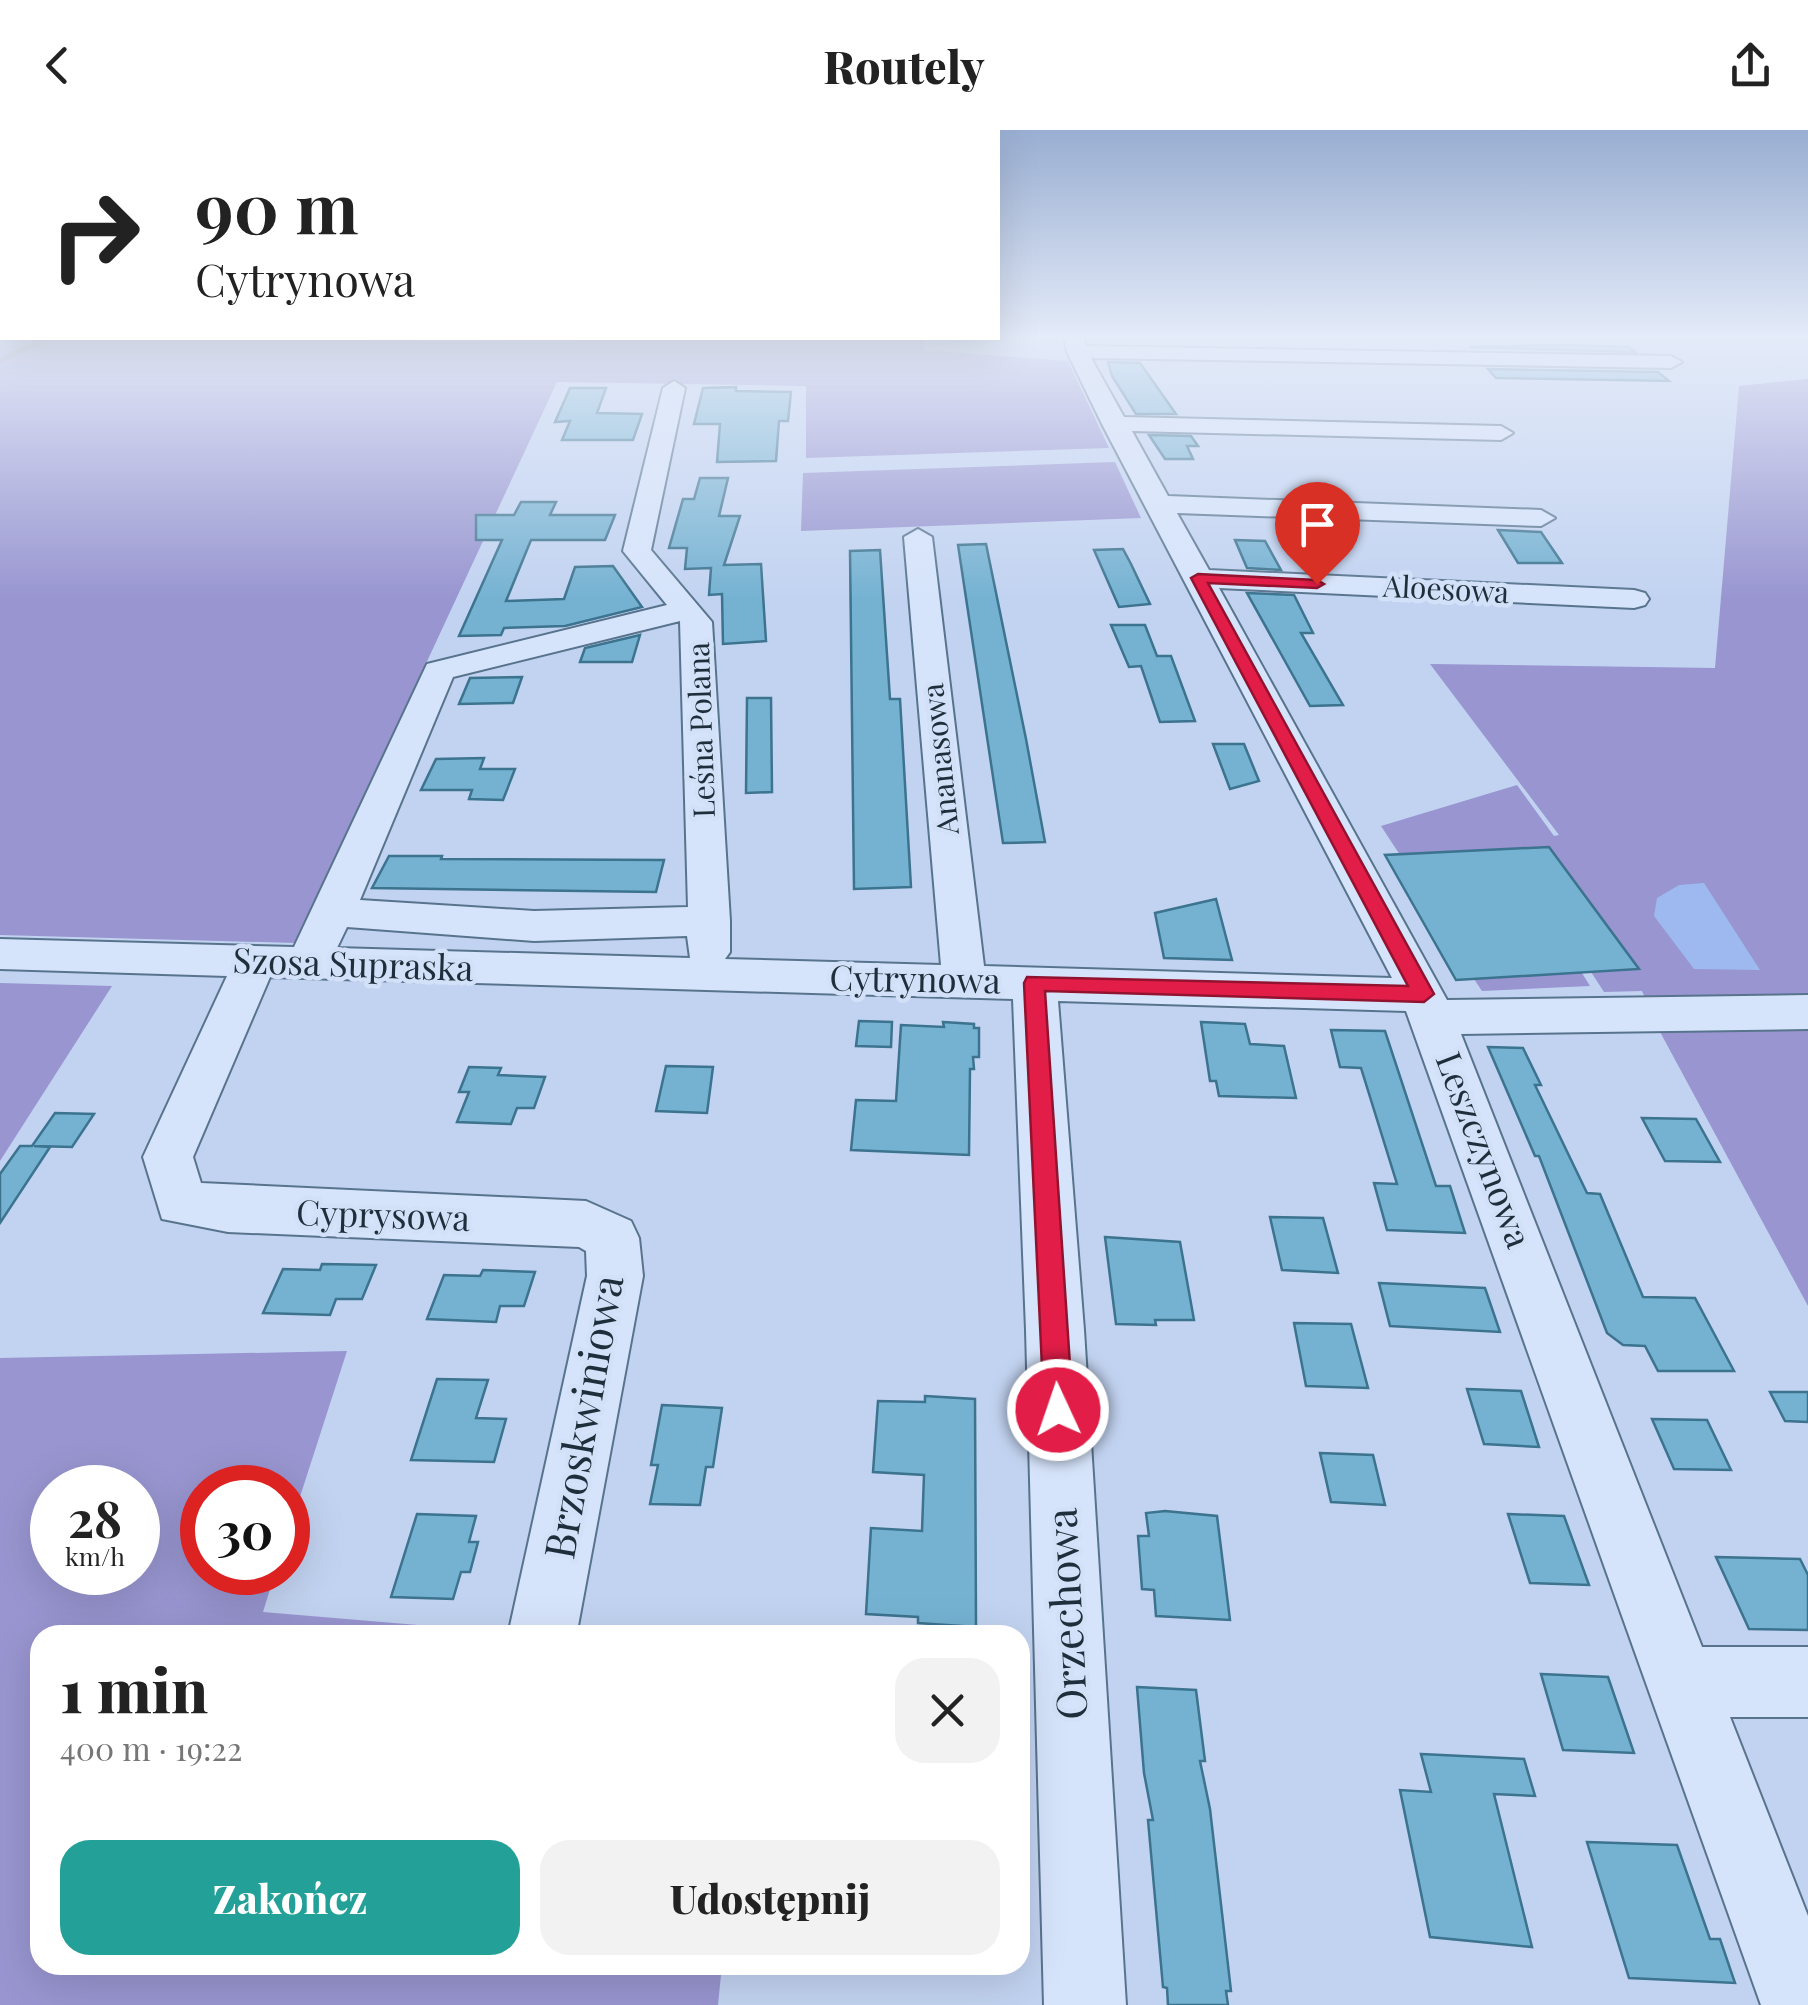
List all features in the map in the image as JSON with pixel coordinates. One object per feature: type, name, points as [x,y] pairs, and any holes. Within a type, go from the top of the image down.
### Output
[{"type":"street","name":"Leśna Polana","points":[[667,424],[636,552],[697,622],[709,921],[707,975]]},
{"type":"street","points":[[1114,424],[1501,433]]},
{"type":"street","name":"Leszczynowa","points":[[1114,424],[1428,1006],[1802,2005]]},
{"type":"street","points":[[1157,504],[1541,518]]},
{"type":"street","name":"Ananasowa","points":[[918,537],[964,981]]},
{"type":"street","name":"Aloesowa","points":[[1198,578],[1634,599]]},
{"type":"street","points":[[308,964],[439,671],[686,610]]},
{"type":"street","points":[[334,912],[534,926],[709,921]]},
{"type":"street","name":"Szosa Supraska","points":[[0,954],[707,975]]},
{"type":"street","name":"Cyprysowa","points":[[255,962],[168,1157],[180,1203],[228,1209],[586,1224]]},
{"type":"street","name":"Cytrynowa","points":[[707,975],[1034,983],[1428,1006],[1808,1012]]},
{"type":"street","name":"Orzechowa","points":[[1034,983],[1055,1330],[1085,2005]]},
{"type":"street","name":"Brzoskwiniowa","points":[[544,1625],[615,1276],[612,1238],[586,1224]]},
{"type":"street","points":[[1682,1682],[1808,1682]]},
{"type":"shaded area","points":[[0,424],[538,424],[296,943],[0,935]]},
{"type":"shaded area","points":[[806,424],[1097,424],[1109,448],[806,458]]},
{"type":"shaded area","points":[[1736,424],[1808,424],[1808,1306],[1659,1030],[1642,991],[1604,992],[1591,972],[1638,968],[1400,855],[1381,826],[1517,785],[1554,836],[1559,835],[1430,664],[1715,668]]},
{"type":"shaded area","points":[[1115,462],[1141,518],[801,531],[803,473]]},
{"type":"shaded area","points":[[1544,964],[1551,974],[1582,973],[1590,986],[1482,991],[1472,976],[1529,976]]},
{"type":"shaded area","points":[[0,983],[112,986],[0,1161]]},
{"type":"shaded area","points":[[347,1351],[310,1466],[180,1465],[180,1595],[268,1595],[263,1612],[418,1625],[30,1625],[30,1975],[721,1975],[718,2005],[0,2005],[0,1358]]},
{"type":"sand","points":[[1704,883],[1760,970],[1694,969],[1654,916],[1657,898],[1679,885]]},
{"type":"building","points":[[569,424],[639,424],[633,440],[562,440]]},
{"type":"building","points":[[694,424],[779,424],[776,461],[717,462],[720,424]]},
{"type":"building","points":[[1149,435],[1191,436],[1198,446],[1187,446],[1193,459],[1165,459]]},
{"type":"building","points":[[700,478],[728,478],[719,516],[740,516],[724,565],[761,564],[766,641],[723,644],[722,594],[709,595],[711,568],[685,569],[687,548],[669,548],[683,499],[694,499]]},
{"type":"building","points":[[521,502],[556,502],[550,515],[615,515],[605,540],[531,540],[506,601],[564,599],[575,567],[613,566],[642,607],[565,626],[504,628],[501,635],[459,636],[502,540],[476,540],[476,515],[514,515]]},
{"type":"building","points":[[1498,530],[1541,532],[1562,563],[1518,563]]},
{"type":"building","points":[[1235,540],[1265,541],[1281,570],[1247,568]]},
{"type":"building","points":[[986,544],[1045,842],[1003,843],[958,545]]},
{"type":"building","points":[[1123,549],[1150,604],[1119,607],[1094,550]]},
{"type":"building","points":[[880,550],[890,699],[900,699],[911,887],[854,889],[850,551]]},
{"type":"building","points":[[1247,593],[1294,595],[1313,633],[1301,633],[1343,705],[1310,706]]},
{"type":"building","points":[[1111,625],[1145,625],[1157,656],[1171,656],[1195,721],[1160,722],[1141,666],[1129,667]]},
{"type":"building","points":[[640,635],[632,662],[580,662],[585,648]]},
{"type":"building","points":[[522,677],[513,703],[459,704],[470,678]]},
{"type":"building","points":[[747,698],[771,698],[772,792],[746,793]]},
{"type":"building","points":[[1213,744],[1244,744],[1259,781],[1230,789]]},
{"type":"building","points":[[484,758],[480,769],[515,769],[503,800],[469,799],[472,790],[421,790],[436,759]]},
{"type":"building","points":[[1549,847],[1639,969],[1456,980],[1385,855]]},
{"type":"building","points":[[389,856],[664,860],[656,892],[372,888]]},
{"type":"building","points":[[1216,899],[1232,960],[1164,958],[1155,913]]},
{"type":"building","points":[[859,1021],[892,1022],[891,1047],[856,1046]]},
{"type":"building","points":[[943,1022],[974,1024],[974,1028],[979,1028],[979,1057],[973,1057],[974,1069],[970,1069],[969,1155],[851,1150],[856,1100],[896,1101],[901,1025],[944,1027]]},
{"type":"building","points":[[1201,1022],[1245,1024],[1250,1044],[1284,1046],[1296,1098],[1219,1096],[1216,1081],[1210,1081]]},
{"type":"building","points":[[1331,1030],[1385,1031],[1436,1186],[1450,1186],[1465,1233],[1387,1230],[1374,1183],[1397,1184],[1361,1068],[1340,1067]]},
{"type":"building","points":[[1488,1047],[1523,1048],[1541,1085],[1535,1085],[1587,1193],[1600,1194],[1643,1297],[1695,1298],[1734,1371],[1658,1371],[1645,1346],[1623,1345],[1607,1333],[1539,1156],[1535,1156]]},
{"type":"building","points":[[666,1066],[713,1067],[707,1113],[656,1111]]},
{"type":"building","points":[[469,1067],[501,1068],[498,1075],[545,1077],[534,1108],[517,1108],[511,1124],[457,1122],[469,1092],[459,1092]]},
{"type":"building","points":[[55,1113],[94,1114],[72,1147],[34,1146],[50,1147],[0,1223],[0,1174],[20,1146],[32,1146]]},
{"type":"building","points":[[1642,1118],[1696,1119],[1720,1162],[1665,1161]]},
{"type":"building","points":[[1270,1217],[1323,1218],[1338,1273],[1282,1270]]},
{"type":"building","points":[[1105,1237],[1180,1242],[1194,1320],[1155,1320],[1156,1325],[1116,1324]]},
{"type":"building","points":[[322,1264],[376,1265],[362,1299],[336,1299],[330,1315],[263,1313],[283,1269],[320,1270]]},
{"type":"building","points":[[483,1270],[535,1272],[524,1306],[500,1306],[496,1322],[427,1319],[444,1275],[480,1276]]},
{"type":"building","points":[[1379,1283],[1485,1288],[1500,1332],[1390,1326]]},
{"type":"building","points":[[1294,1323],[1351,1324],[1368,1388],[1306,1386]]},
{"type":"building","points":[[437,1379],[488,1380],[476,1418],[506,1419],[494,1462],[411,1460]]},
{"type":"building","points":[[1467,1389],[1521,1391],[1539,1447],[1484,1444]]},
{"type":"building","points":[[1770,1392],[1808,1392],[1808,1422],[1785,1421]]},
{"type":"building","points":[[925,1396],[975,1399],[976,1625],[918,1623],[918,1617],[866,1614],[871,1528],[922,1531],[924,1475],[873,1472],[878,1401],[925,1402]]},
{"type":"building","points":[[662,1405],[722,1408],[713,1467],[706,1467],[700,1505],[650,1504],[658,1465],[651,1465]]},
{"type":"building","points":[[1652,1419],[1707,1420],[1731,1470],[1674,1469]]},
{"type":"building","points":[[1320,1453],[1373,1455],[1385,1505],[1331,1502]]},
{"type":"building","points":[[1146,1513],[1217,1516],[1230,1620],[1156,1616],[1154,1590],[1142,1589],[1138,1536],[1149,1536]]},
{"type":"building","points":[[417,1514],[476,1516],[469,1542],[478,1542],[470,1572],[461,1572],[453,1599],[391,1597]]},
{"type":"building","points":[[1508,1514],[1564,1516],[1589,1585],[1530,1583]]},
{"type":"building","points":[[1716,1557],[1800,1559],[1808,1575],[1808,1630],[1749,1629]]},
{"type":"building","points":[[1541,1674],[1608,1677],[1634,1753],[1563,1750]]},
{"type":"building","points":[[1137,1687],[1196,1690],[1205,1761],[1200,1761],[1210,1809],[1231,1991],[1226,1991],[1228,2005],[1168,2005],[1167,1988],[1163,1987],[1148,1820],[1153,1820],[1144,1773]]},
{"type":"building","points":[[1421,1754],[1524,1759],[1535,1796],[1494,1794],[1532,1947],[1430,1937],[1400,1790],[1431,1792]]},
{"type":"building","points":[[1587,1842],[1677,1845],[1710,1939],[1720,1939],[1735,1983],[1629,1978]]},
{"type":"route","points":[[1058,1410],[1034,983],[1424,994],[1198,578],[1317,584]]}]
